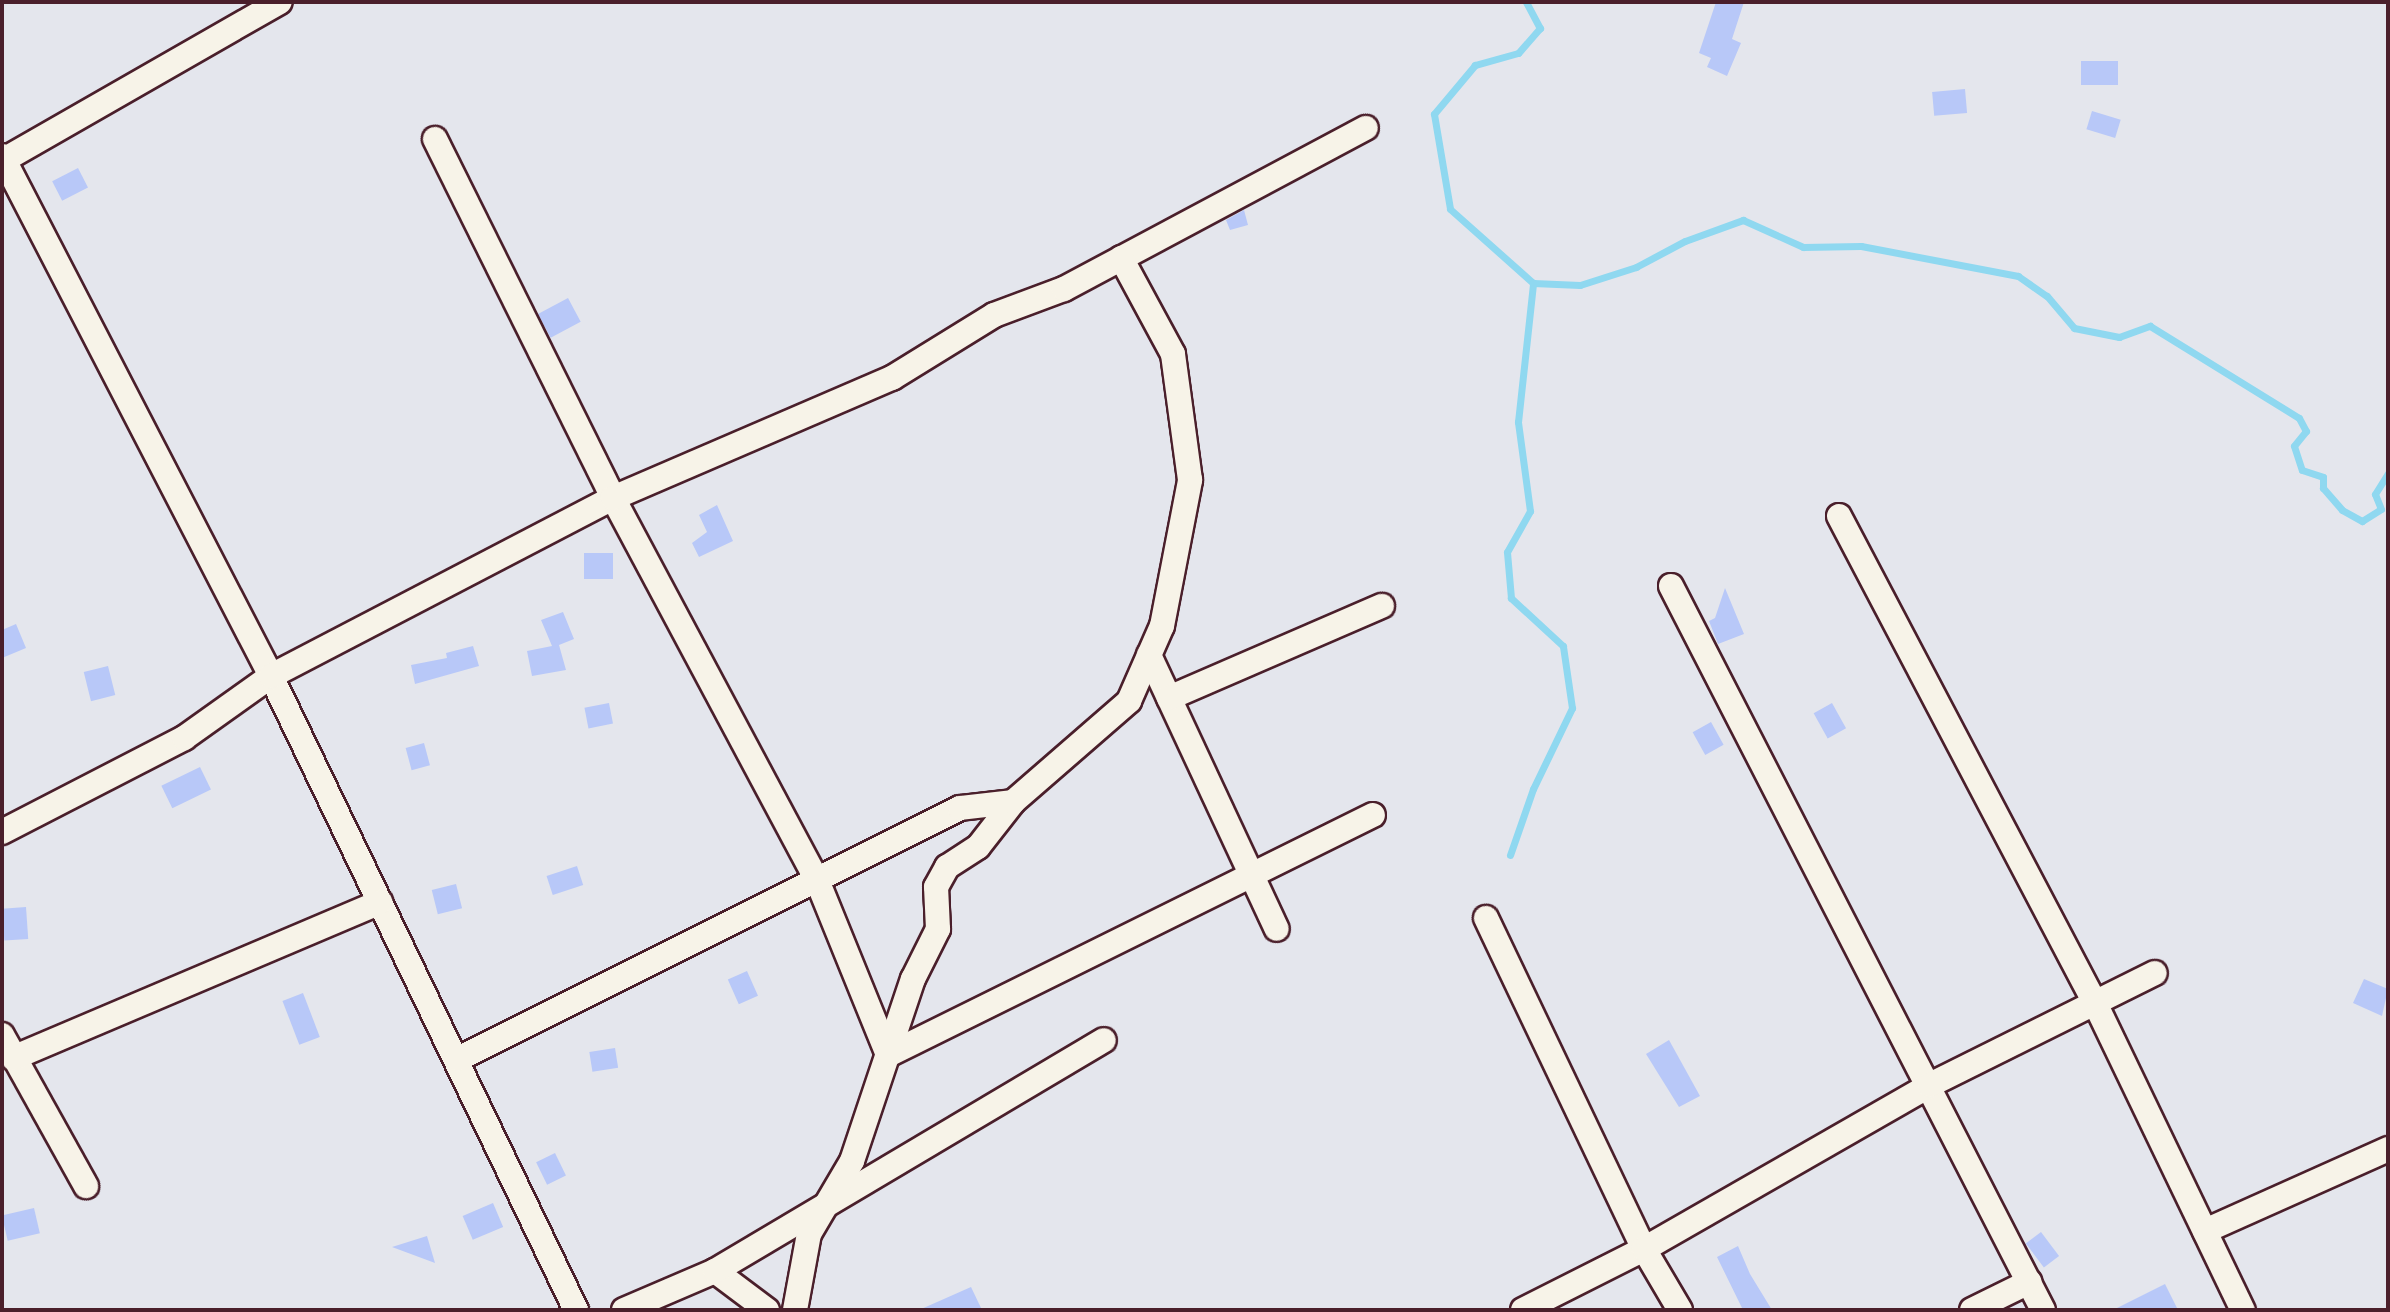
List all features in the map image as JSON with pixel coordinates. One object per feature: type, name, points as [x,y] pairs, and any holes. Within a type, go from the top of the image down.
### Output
[{"type":"street","points":[[280,2],[3,159],[271,676],[458,1059],[576,1310]]},
{"type":"street","points":[[2,832],[184,738],[271,676],[613,498],[892,378],[994,315],[1064,289],[1366,128]]},
{"type":"street","points":[[435,139],[613,498],[817,880],[888,1055]]},
{"type":"street","points":[[795,1310],[809,1234],[824,1202],[852,1161],[913,979],[938,929],[936,887],[947,867],[978,847],[1013,802],[1129,701],[1162,626],[1190,480],[1173,354],[1121,258]]},
{"type":"street","points":[[1839,516],[2095,1003],[2243,1310]]},
{"type":"street","points":[[1671,586],[2043,1310]]},
{"type":"street","points":[[1169,698],[1382,606]]},
{"type":"street","points":[[1149,655],[1277,929]]},
{"type":"street","points":[[458,1059],[960,808],[1013,802]]},
{"type":"street","points":[[888,1055],[1373,815]]},
{"type":"street","points":[[13,1058],[380,902]]},
{"type":"street","points":[[1486,918],[1644,1249],[1680,1310]]},
{"type":"street","points":[[1523,1310],[1644,1249],[1930,1085],[2155,973]]},
{"type":"street","points":[[2,1035],[86,1186]]},
{"type":"street","points":[[624,1310],[715,1271],[824,1202],[1104,1040]]},
{"type":"street","points":[[2205,1231],[2388,1149]]},
{"type":"street","points":[[715,1271],[767,1310]]},
{"type":"street","points":[[1972,1310],[2029,1282]]},
{"type":"building","points":[[1716,2],[1744,2],[1732,39],[1741,43],[1727,76],[1707,67],[1711,58],[1699,53]]},
{"type":"building","points":[[2081,61],[2118,61],[2118,85],[2081,85]]},
{"type":"building","points":[[1965,89],[1967,113],[1934,116],[1932,92]]},
{"type":"building","points":[[2092,111],[2121,120],[2115,138],[2086,129]]},
{"type":"building","points":[[78,168],[88,188],[62,201],[52,181]]},
{"type":"building","points":[[1244,210],[1248,225],[1230,230],[1226,220]]},
{"type":"building","points":[[568,298],[581,322],[551,338],[538,314]]},
{"type":"building","points":[[717,505],[733,541],[699,557],[692,543],[707,532],[699,515]]},
{"type":"building","points":[[584,553],[613,553],[613,579],[584,579]]},
{"type":"building","points":[[1725,588],[1744,634],[1718,644],[1709,621],[1715,618]]},
{"type":"building","points":[[563,612],[574,639],[559,645],[566,670],[532,676],[527,651],[552,646],[541,620]]},
{"type":"building","points":[[16,624],[26,648],[2,658],[2,630]]},
{"type":"building","points":[[473,646],[479,666],[415,684],[411,665],[447,658],[446,653]]},
{"type":"building","points":[[108,666],[115,695],[91,701],[84,672]]},
{"type":"building","points":[[609,703],[613,724],[588,728],[584,708]]},
{"type":"building","points":[[1832,703],[1846,728],[1828,739],[1814,713]]},
{"type":"building","points":[[1711,722],[1724,745],[1705,755],[1693,732]]},
{"type":"building","points":[[424,743],[430,765],[412,770],[406,748]]},
{"type":"building","points":[[200,767],[211,789],[172,808],[161,786]]},
{"type":"building","points":[[577,866],[583,885],[553,895],[547,876]]},
{"type":"building","points":[[456,884],[462,908],[438,914],[432,890]]},
{"type":"building","points":[[26,907],[28,939],[4,941],[2,909]]},
{"type":"building","points":[[747,971],[758,996],[739,1004],[728,980]]},
{"type":"building","points":[[2364,979],[2388,989],[2382,1016],[2353,1003]]},
{"type":"building","points":[[303,993],[320,1037],[299,1045],[282,1001]]},
{"type":"building","points":[[1669,1040],[1700,1096],[1679,1107],[1646,1054]]},
{"type":"building","points":[[615,1048],[618,1068],[592,1072],[589,1052]]},
{"type":"building","points":[[555,1153],[566,1175],[547,1185],[536,1162]]},
{"type":"building","points":[[493,1203],[503,1227],[473,1240],[463,1216]]},
{"type":"building","points":[[34,1208],[40,1233],[8,1241],[2,1215]]},
{"type":"building","points":[[2041,1232],[2059,1256],[2044,1267],[2026,1243]]},
{"type":"building","points":[[427,1236],[435,1263],[392,1247]]},
{"type":"building","points":[[1738,1246],[1750,1274],[1772,1310],[1743,1310],[1717,1257]]},
{"type":"building","points":[[2165,1284],[2178,1310],[2113,1310]]},
{"type":"building","points":[[971,1287],[982,1310],[919,1310]]},
{"type":"waterway","points":[[1526,2],[1540,28],[1518,53],[1475,65],[1434,114],[1450,209],[1533,283],[1580,285],[1636,267],[1685,241],[1743,220],[1803,247],[1861,246],[2018,276],[2047,296],[2074,328],[2119,337],[2150,326],[2299,418],[2306,431],[2294,446],[2302,470],[2323,477],[2323,488],[2342,510],[2362,521],[2381,509],[2375,494],[2388,473]]},
{"type":"waterway","points":[[1510,855],[1533,789],[1572,708],[1563,646],[1511,598],[1507,552],[1530,511],[1518,422],[1533,283]]}]
